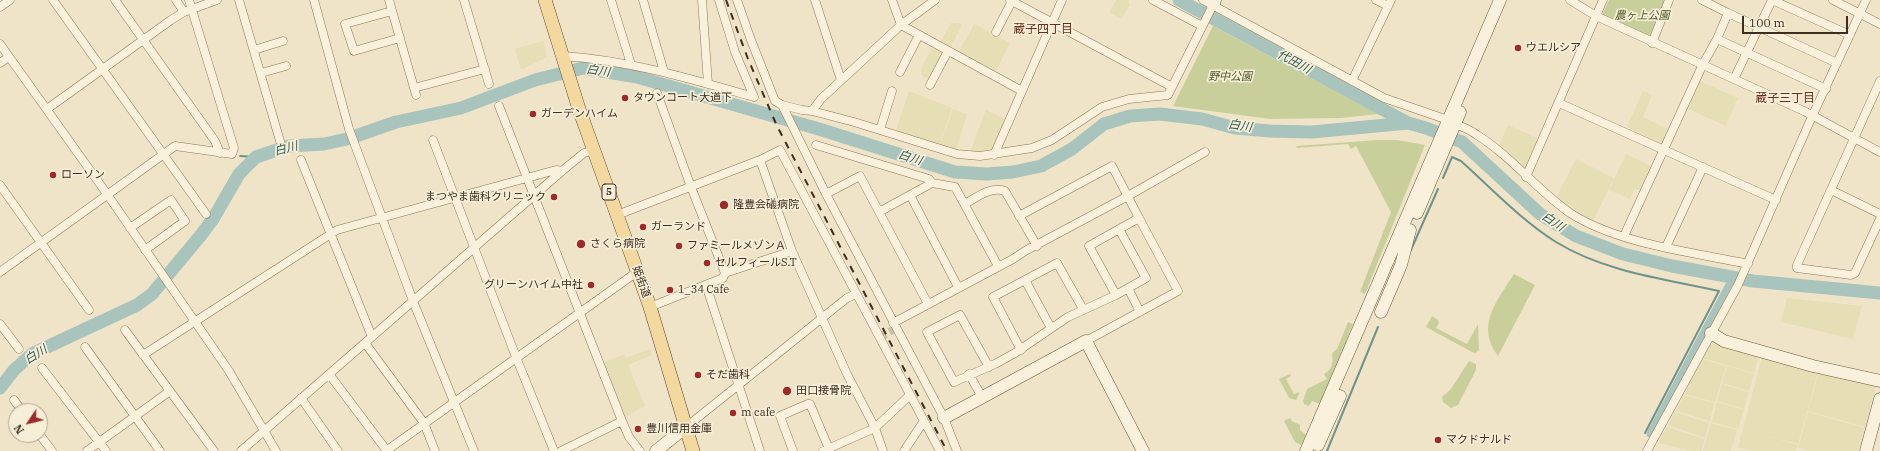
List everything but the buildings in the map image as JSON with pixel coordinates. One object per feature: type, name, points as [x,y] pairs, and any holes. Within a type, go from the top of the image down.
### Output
[{"type":"main road","name":"姫街道","points":[[545,0],[569,78],[650,307],[693,451]]},
{"type":"street","points":[[0,7],[10,0]]},
{"type":"street","points":[[52,0],[206,214]]},
{"type":"street","points":[[115,0],[215,141],[220,153]]},
{"type":"street","points":[[176,0],[188,10]]},
{"type":"street","points":[[0,272],[175,146],[232,154],[234,148],[188,10],[189,0]]},
{"type":"street","points":[[47,109],[143,40],[188,10],[217,0]]},
{"type":"street","points":[[239,0],[280,140]]},
{"type":"street","points":[[314,0],[349,131],[384,218],[414,301],[456,402],[474,451]]},
{"type":"street","points":[[389,0],[415,92],[485,69]]},
{"type":"street","points":[[464,0],[490,84]]},
{"type":"street","points":[[611,0],[630,61]]},
{"type":"street","points":[[643,0],[664,72]]},
{"type":"street","points":[[702,0],[708,84]]},
{"type":"street","points":[[563,59],[610,61],[664,72],[754,97],[735,52],[719,0]]},
{"type":"street","points":[[737,0],[775,101],[783,107],[812,111],[957,154],[994,155],[1022,151],[1052,140],[1102,107],[1129,99],[1168,95],[1203,24],[1210,4],[1384,98],[1477,134],[1494,147],[1548,197],[1572,214],[1597,227],[1624,236],[1746,267]]},
{"type":"street","points":[[815,0],[841,80]]},
{"type":"street","points":[[892,0],[901,25],[1022,91]]},
{"type":"street","points":[[812,111],[821,99],[901,25],[935,0]]},
{"type":"street","points":[[994,155],[1062,0]]},
{"type":"street","points":[[1153,0],[1203,24]]},
{"type":"street","points":[[1352,81],[1390,3],[1376,0]]},
{"type":"street","points":[[1451,125],[1500,0]]},
{"type":"street","points":[[1306,451],[1508,0]]},
{"type":"street","points":[[1570,0],[1596,16],[1652,43],[1703,64],[1813,115],[1880,152]]},
{"type":"street","points":[[1526,177],[1603,0]]},
{"type":"street","points":[[1652,43],[1669,0]]},
{"type":"street","points":[[1702,0],[1837,63]]},
{"type":"street","points":[[1734,79],[1772,0],[1850,35]]},
{"type":"street","points":[[1833,0],[1880,24]]},
{"type":"street","points":[[1647,451],[1738,285],[1813,115],[1866,0]]},
{"type":"street","points":[[996,32],[1011,1],[1172,87]]},
{"type":"street","points":[[392,11],[345,24],[354,51],[400,38]]},
{"type":"street","points":[[1624,236],[1728,13]]},
{"type":"street","points":[[900,72],[919,35]]},
{"type":"street","points":[[1717,39],[1826,89]]},
{"type":"street","points":[[254,50],[283,41]]},
{"type":"street","points":[[0,44],[107,194],[193,322],[228,371],[276,451]]},
{"type":"street","points":[[930,85],[948,51]]},
{"type":"street","points":[[0,63],[9,57]]},
{"type":"street","points":[[260,73],[286,66]]},
{"type":"street","points":[[1879,85],[1796,265],[1797,268],[1851,275],[1855,273],[1880,219]]},
{"type":"street","points":[[880,130],[892,91]]},
{"type":"street","points":[[657,93],[690,187],[725,273]]},
{"type":"street","points":[[1559,103],[1776,200]]},
{"type":"street","points":[[499,106],[622,421],[629,437],[640,451]]},
{"type":"street","points":[[783,107],[826,194],[944,418],[957,451]]},
{"type":"street","points":[[434,140],[516,357],[554,451]]},
{"type":"street","points":[[816,145],[929,179],[932,183]]},
{"type":"street","points":[[1315,451],[1410,230],[1442,145]]},
{"type":"street","points":[[241,451],[562,171],[584,153],[594,150]]},
{"type":"street","points":[[617,215],[760,160],[780,150],[940,451]]},
{"type":"street","points":[[893,323],[1037,246],[1205,152]]},
{"type":"street","points":[[301,160],[372,337]]},
{"type":"street","points":[[760,160],[792,251],[847,374],[875,428],[883,451]]},
{"type":"street","points":[[944,418],[1178,291],[1112,166],[1019,216]]},
{"type":"street","points":[[1666,247],[1703,167]]},
{"type":"street","points":[[143,355],[193,322],[280,269],[337,230],[556,170],[562,171]]},
{"type":"street","points":[[826,194],[860,176],[928,304]]},
{"type":"street","points":[[879,212],[932,183],[955,187],[998,266]]},
{"type":"street","points":[[0,185],[89,310]]},
{"type":"street","points":[[964,204],[989,191],[1000,189],[1004,191],[1037,246]]},
{"type":"street","points":[[1831,190],[1880,214]]},
{"type":"street","points":[[910,194],[958,287]]},
{"type":"street","points":[[130,228],[171,200],[185,221],[145,250]]},
{"type":"street","points":[[1116,295],[1089,246],[1139,218]]},
{"type":"street","points":[[989,367],[960,315],[927,332],[954,382],[989,367],[1022,350],[1051,328],[1083,309],[1116,295],[1146,278],[1120,229]]},
{"type":"street","points":[[1381,312],[1401,265],[1410,230]]},
{"type":"street","points":[[650,307],[723,278],[725,273],[792,251]]},
{"type":"street","points":[[1022,350],[992,297],[1057,262],[1083,309]]},
{"type":"street","points":[[329,374],[386,451],[637,272]]},
{"type":"street","points":[[1025,280],[1051,328]]},
{"type":"street","points":[[706,285],[760,451]]},
{"type":"street","points":[[1128,288],[1140,312]]},
{"type":"street","points":[[656,451],[847,298],[856,294]]},
{"type":"street","points":[[0,324],[19,349]]},
{"type":"street","points":[[125,330],[214,451]]},
{"type":"street","points":[[1711,333],[1724,341],[1813,366],[1880,381]]},
{"type":"street","points":[[1086,341],[1143,451]]},
{"type":"street","points":[[365,344],[424,423],[435,451]]},
{"type":"street","points":[[85,347],[160,451]]},
{"type":"street","points":[[42,368],[106,451]]},
{"type":"street","points":[[970,374],[982,397]]},
{"type":"street","points":[[87,451],[170,391]]},
{"type":"street","points":[[793,451],[780,416],[810,404],[826,450],[875,428],[910,395]]},
{"type":"street","points":[[301,398],[338,451]]},
{"type":"street","points":[[1866,451],[1880,399]]},
{"type":"street","points":[[561,451],[622,421]]},
{"type":"street","points":[[904,451],[924,421]]},
{"type":"shaded area","points":[[1116,0],[1129,0],[1128,3],[1130,4],[1122,19],[1109,13]]},
{"type":"shaded area","points":[[951,23],[959,23],[962,25],[951,47],[941,41]]},
{"type":"shaded area","points":[[974,24],[1010,43],[996,71],[959,52]]},
{"type":"shaded area","points":[[543,41],[547,57],[521,70],[515,49]]},
{"type":"shaded area","points":[[932,48],[944,53],[930,80],[921,75],[922,67]]},
{"type":"shaded area","points":[[1700,81],[1738,98],[1726,126],[1688,109]]},
{"type":"shaded area","points":[[909,91],[952,108],[940,145],[896,131]]},
{"type":"shaded area","points":[[1643,91],[1652,95],[1643,117],[1670,130],[1664,144],[1661,144],[1627,127]]},
{"type":"shaded area","points":[[953,109],[967,114],[956,150],[940,146]]},
{"type":"shaded area","points":[[986,110],[1005,119],[991,151],[970,152]]},
{"type":"shaded area","points":[[1508,125],[1539,139],[1525,170],[1499,146]]},
{"type":"shaded area","points":[[1626,154],[1653,167],[1641,191],[1635,188],[1630,199],[1609,190]]},
{"type":"shaded area","points":[[1576,159],[1614,178],[1593,221],[1556,198]]},
{"type":"shaded area","points":[[1787,298],[1862,306],[1853,339],[1781,322]]},
{"type":"shaded area","points":[[1712,340],[1759,354],[1754,373],[1702,358]]},
{"type":"shaded area","points":[[650,349],[652,355],[628,365],[645,406],[625,417],[603,363],[624,354],[626,358]]},
{"type":"shaded area","points":[[1763,353],[1819,368],[1816,379],[1809,377],[1816,380],[1798,444],[1743,429]]},
{"type":"shaded area","points":[[1702,359],[1726,366],[1715,402],[1684,394]]},
{"type":"shaded area","points":[[1727,366],[1754,374],[1749,391],[1722,383]]},
{"type":"shaded area","points":[[1820,369],[1876,384],[1865,427],[1808,411]]},
{"type":"shaded area","points":[[1722,384],[1749,392],[1744,409],[1717,401]]},
{"type":"shaded area","points":[[1684,395],[1714,403],[1710,421],[1676,411]]},
{"type":"shaded area","points":[[1717,402],[1744,410],[1738,429],[1712,422]]},
{"type":"shaded area","points":[[1675,412],[1709,423],[1705,438],[1668,425]]},
{"type":"shaded area","points":[[1808,412],[1864,428],[1861,441],[1858,440],[1861,442],[1858,451],[1808,451],[1798,448]]},
{"type":"shaded area","points":[[1711,423],[1737,430],[1731,451],[1703,451]]},
{"type":"shaded area","points":[[1667,427],[1705,439],[1702,451],[1690,451],[1658,443]]},
{"type":"shaded area","points":[[1743,429],[1798,445],[1796,451],[1751,451],[1738,447]]},
{"type":"green space","name":"農ヶ上公園","points":[[1609,0],[1666,0],[1650,37],[1602,15]]},
{"type":"green space","name":"野中公園","points":[[1213,26],[1378,114],[1341,118],[1270,119],[1173,106]]},
{"type":"green space","points":[[1397,140],[1425,145],[1365,294],[1360,292],[1391,212],[1356,146],[1351,149],[1348,144],[1297,148],[1296,146]]},
{"type":"green space","points":[[1514,274],[1535,285],[1498,356],[1491,345],[1488,334],[1488,324],[1495,304]]},
{"type":"green space","points":[[1432,316],[1438,320],[1439,323],[1436,328],[1467,344],[1478,324],[1479,350],[1476,353],[1472,352],[1426,327]]},
{"type":"green space","points":[[1348,322],[1353,324],[1320,404],[1312,401],[1309,406],[1304,404],[1303,401],[1307,389],[1327,379],[1324,374],[1331,368],[1332,353],[1337,349]]},
{"type":"green space","points":[[1469,361],[1476,364],[1476,370],[1458,405],[1451,408],[1443,402],[1442,397],[1451,389]]},
{"type":"green space","points":[[1290,374],[1291,376],[1286,379],[1294,394],[1299,392],[1296,400],[1289,398],[1279,379]]},
{"type":"green space","points":[[1290,418],[1292,421],[1300,425],[1300,430],[1306,435],[1301,445],[1295,442],[1284,421]]},
{"type":"waterway","name":"代田川","points":[[1179,0],[1408,123]]},
{"type":"waterway","name":"白川","points":[[0,388],[14,370],[32,354],[137,305],[152,294],[201,235],[213,219],[239,174],[256,157],[289,146],[324,144],[347,139],[396,122],[461,108],[535,80],[583,68],[637,77],[819,129],[955,172],[987,174],[1013,172],[1041,166],[1072,149],[1104,124],[1130,116],[1160,114],[1202,119],[1235,128],[1270,131],[1312,132],[1408,123],[1426,128],[1462,142],[1540,214],[1576,236],[1623,254],[1672,266],[1753,281],[1880,293]]},
{"type":"waterway","points":[[240,156],[256,157]]},
{"type":"waterway","points":[[1443,178],[1452,157],[1461,161],[1531,224],[1556,242],[1575,252],[1594,261],[1615,268],[1719,291],[1645,433]]},
{"type":"waterway","points":[[1410,252],[1438,189]]},
{"type":"waterway","points":[[1650,434],[1733,277]]},
{"type":"waterway","points":[[1327,451],[1378,327]]},
{"type":"tunnel","points":[[879,338],[896,328]]},
{"type":"railway","points":[[726,0],[748,59],[777,126],[947,451]]},
{"type":"place","name":"ウエルシア","points":[[1518,48]]},
{"type":"place","name":"タウンコート大道下","points":[[625,98]]},
{"type":"place","name":"ガーデンハイム","points":[[533,114]]},
{"type":"place","name":"ローソン","points":[[53,175]]},
{"type":"place","name":"まつやま歯科クリニック","points":[[554,197]]},
{"type":"place","name":"隆豊会礒病院","points":[[724,205]]},
{"type":"place","name":"ガーランド","points":[[643,227]]},
{"type":"place","name":"さくら病院","points":[[581,244]]},
{"type":"place","name":"ファミールメゾンＡ","points":[[679,246]]},
{"type":"place","name":"セルフィールS.T","points":[[707,263]]},
{"type":"place","name":"グリーンハイム中社","points":[[591,285]]},
{"type":"place","name":"1_34 Cafe","points":[[670,290]]},
{"type":"place","name":"そだ歯科","points":[[698,375]]},
{"type":"place","name":"田口接骨院","points":[[787,391]]},
{"type":"place","name":"m cafe","points":[[733,413]]},
{"type":"place","name":"豊川信用金庫","points":[[638,429]]},
{"type":"place","name":"マクドナルド","points":[[1438,440]]},
{"type":"district","name":"蔵子四丁目","points":[[1043,30]]},
{"type":"district","name":"蔵子三丁目","points":[[1785,99]]}]
